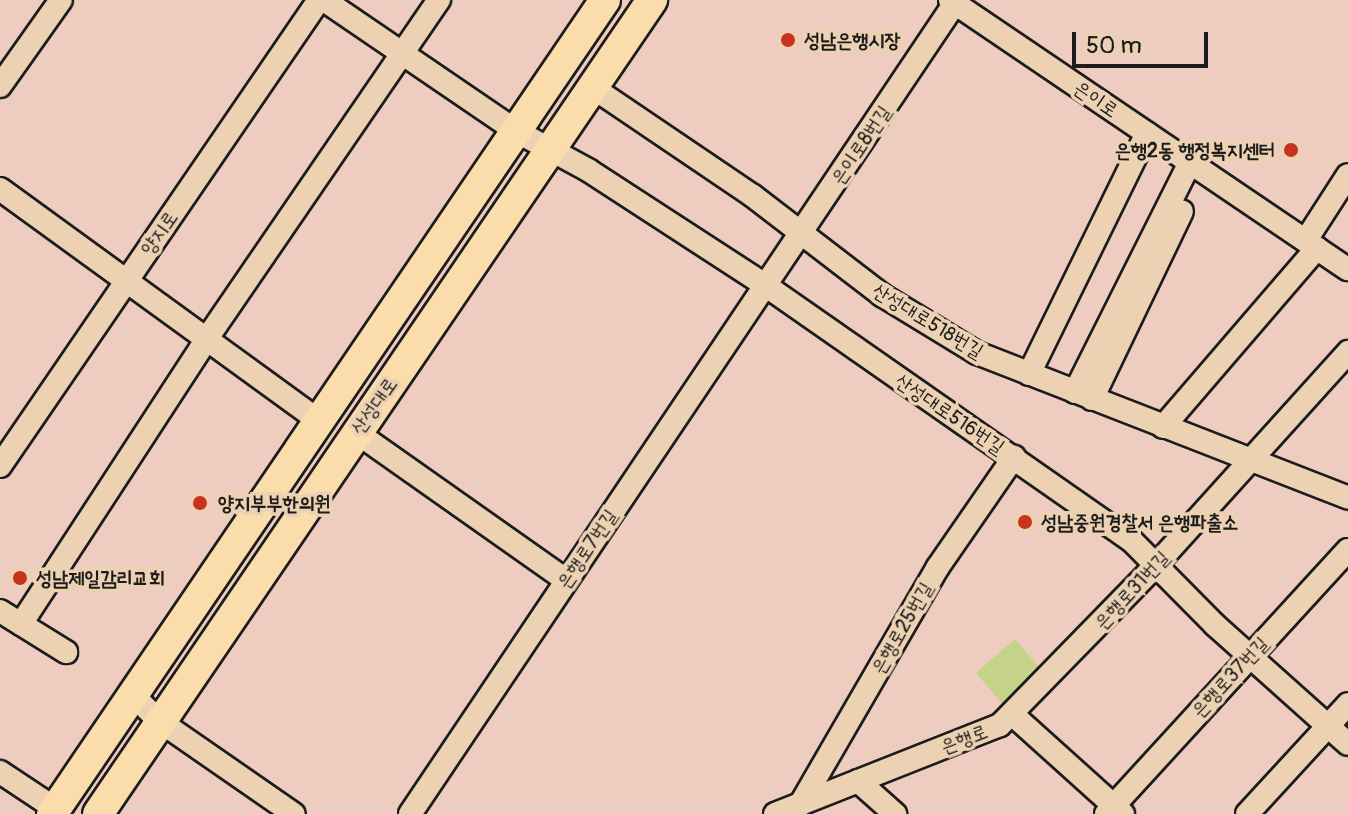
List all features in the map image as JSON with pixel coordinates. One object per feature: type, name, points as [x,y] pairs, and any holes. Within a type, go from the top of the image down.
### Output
[{"type":"main road","name":"산성대로","points":[[54,811],[605,0]]},
{"type":"main road","name":"산성대로","points":[[98,814],[158,720],[652,0]]},
{"type":"street","points":[[0,86],[61,0]]},
{"type":"street","name":"산성대로516번길","points":[[321,0],[516,131],[765,285],[1131,540],[1154,567],[1348,744]]},
{"type":"street","name":"양지로","points":[[0,466],[321,0]]},
{"type":"street","points":[[21,624],[208,337],[439,0]]},
{"type":"street","name":"은이로","points":[[954,1],[1348,269]]},
{"type":"street","name":"은이로8번길","points":[[765,285],[803,234],[954,1]]},
{"type":"street","name":"산성대로518번길","points":[[592,87],[803,234],[882,295],[977,353],[1250,463],[1348,498]]},
{"type":"street","points":[[1029,374],[1147,133]]},
{"type":"street","points":[[1083,395],[1196,166]]},
{"type":"street","points":[[1163,427],[1311,244],[1348,175]]},
{"type":"street","points":[[0,189],[208,337],[319,421]]},
{"type":"street","name":"은행로7번길","points":[[410,814],[765,285]]},
{"type":"street","points":[[1250,463],[1348,352]]},
{"type":"street","points":[[356,432],[566,580]]},
{"type":"street","name":"은행로25번길","points":[[800,805],[938,567],[1014,457]]},
{"type":"street","name":"은행로31번길","points":[[1013,715],[1250,463]]},
{"type":"street","name":"은행로37번길","points":[[1115,811],[1250,655],[1348,550]]},
{"type":"street","points":[[0,611],[66,652]]},
{"type":"street","points":[[133,695],[158,720],[294,814]]},
{"type":"street","points":[[1247,814],[1348,704]]},
{"type":"street","name":"은행로","points":[[775,814],[1000,725],[1013,715],[1115,811]]},
{"type":"street","name":"산성대로","points":[[0,772],[54,811]]},
{"type":"street","points":[[858,781],[895,814]]},
{"type":"green space","points":[[1015,639],[1045,674],[1005,707],[976,673]]},
{"type":"place","name":"성남은행시장","points":[[788,40]]},
{"type":"place","name":"은행2동 행정복지센터","points":[[1291,150]]},
{"type":"place","name":"양지부부한의원","points":[[200,503]]},
{"type":"place","name":"성남중원경찰서 은행파출소","points":[[1025,522]]},
{"type":"place","name":"성남제일감리교회","points":[[20,578]]}]
